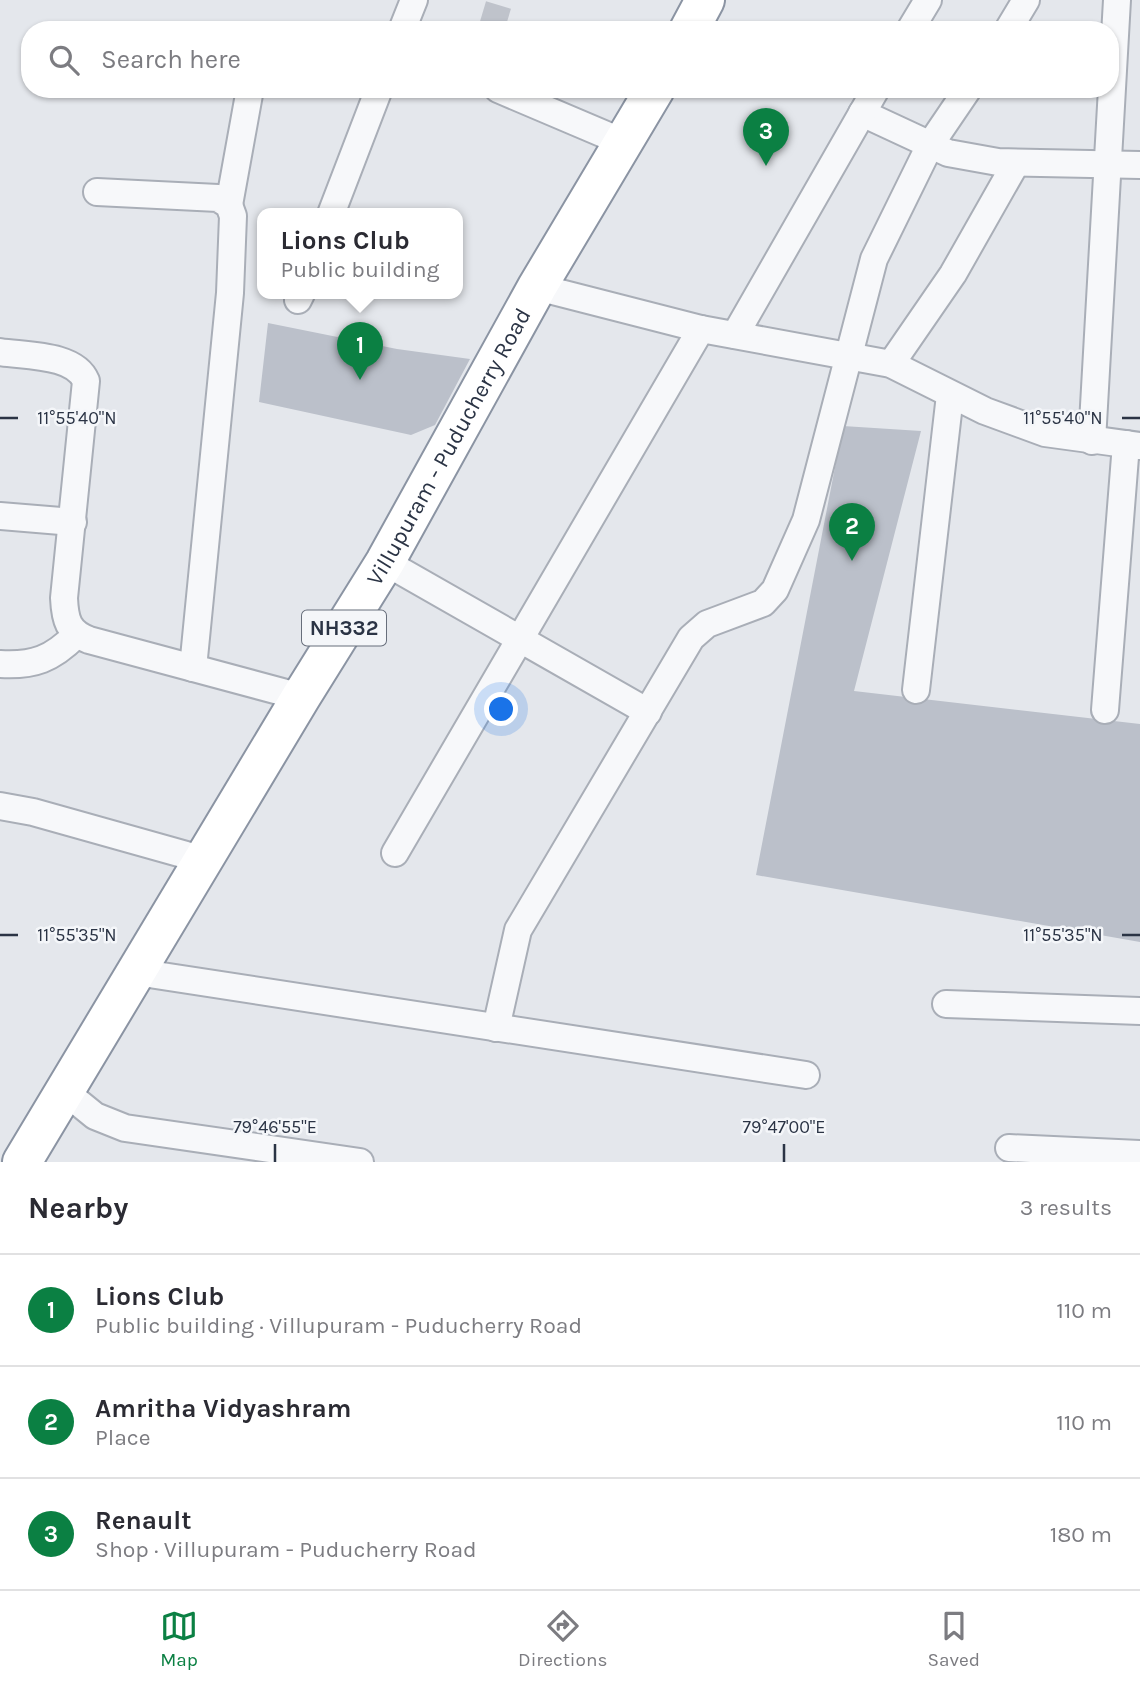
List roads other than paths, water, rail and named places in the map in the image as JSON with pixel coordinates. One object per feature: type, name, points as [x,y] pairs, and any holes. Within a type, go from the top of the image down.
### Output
[{"type":"highway","points":[[694,21],[705,0]]},
{"type":"highway","name":"Villupuram - Puducherry Road","points":[[22,1162],[63,1090],[385,562],[537,287],[650,98]]},
{"type":"street","points":[[406,21],[414,0]]},
{"type":"street","points":[[915,21],[928,0]]},
{"type":"street","points":[[1013,21],[1026,0]]},
{"type":"street","points":[[1116,21],[1117,0]]},
{"type":"street","points":[[193,668],[230,293],[233,216],[229,205],[248,98]]},
{"type":"street","points":[[333,208],[376,98]]},
{"type":"street","points":[[519,98],[625,143]]},
{"type":"street","points":[[735,335],[871,98]]},
{"type":"street","points":[[496,1028],[518,930],[691,638],[707,624],[763,603],[775,590],[806,520],[847,354],[874,259],[930,145],[962,98]]},
{"type":"street","points":[[1091,441],[1110,98]]},
{"type":"street","points":[[862,113],[948,153],[1016,163],[1140,165]]},
{"type":"street","points":[[891,364],[953,274],[1016,163]]},
{"type":"street","points":[[97,192],[218,198],[229,205]]},
{"type":"street","points":[[537,287],[701,329],[891,364],[950,395],[1045,433],[1133,445],[1105,710]]},
{"type":"street","points":[[395,853],[701,329]]},
{"type":"street","points":[[0,352],[72,365],[82,372],[87,396],[64,598],[67,621],[76,635],[301,697]]},
{"type":"street","points":[[916,690],[950,395]]},
{"type":"street","points":[[0,516],[73,522]]},
{"type":"street","points":[[385,562],[648,712]]},
{"type":"street","points":[[0,664],[24,665],[47,660],[76,635]]},
{"type":"street","points":[[0,806],[33,812],[204,860]]},
{"type":"street","points":[[136,972],[806,1075]]},
{"type":"street","points":[[946,1003],[1140,1011]]},
{"type":"street","points":[[63,1090],[95,1116],[125,1128],[360,1162]]},
{"type":"street","points":[[1009,1148],[1140,1154]]},
{"type":"tunnel","points":[[494,21],[500,0]]},
{"type":"place","name":"Renault","points":[[766,166]]},
{"type":"place","name":"Lions Club","points":[[360,380]]},
{"type":"place","name":"Amritha Vidyashram","points":[[852,561]]}]
